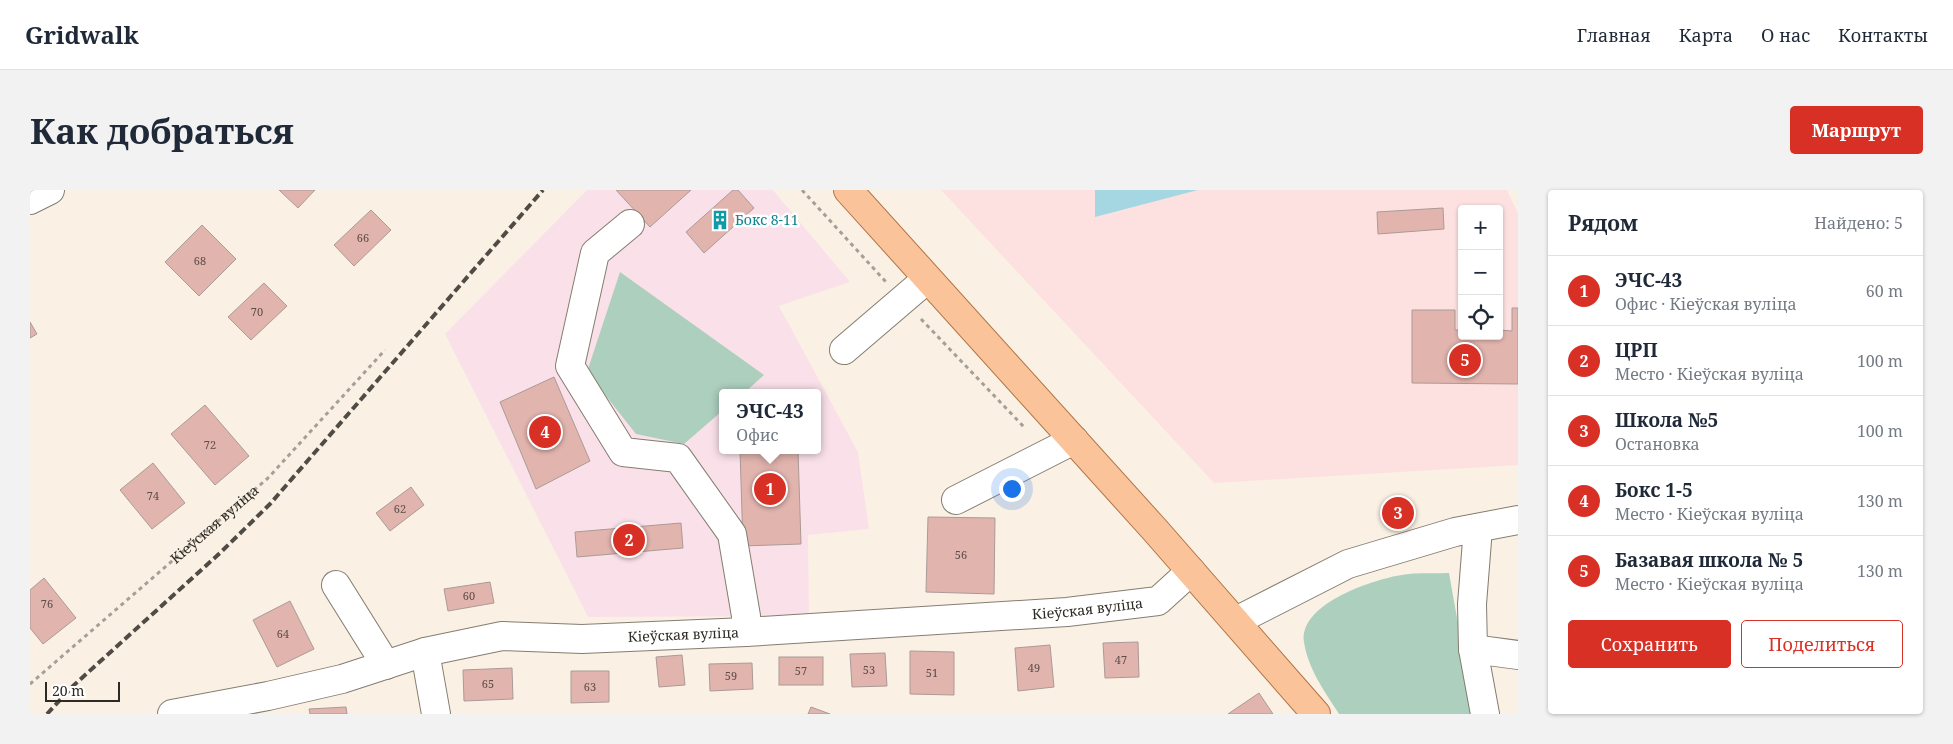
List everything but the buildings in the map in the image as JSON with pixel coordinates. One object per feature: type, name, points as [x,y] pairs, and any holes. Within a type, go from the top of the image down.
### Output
[{"type":"main road","points":[[848,190],[1236,621],[1316,714]]},
{"type":"street","points":[[30,200],[50,190]]},
{"type":"street","points":[[630,224],[595,253],[570,366],[624,452],[678,458],[732,534],[746,616],[746,632]]},
{"type":"street","points":[[844,350],[927,278]]},
{"type":"street","points":[[956,500],[1074,440]]},
{"type":"street","points":[[1236,621],[1348,564],[1478,528],[1518,520]]},
{"type":"street","points":[[1478,528],[1472,604],[1473,649],[1485,714]]},
{"type":"street","name":"Кіеўская вуліца","points":[[172,714],[278,694],[342,679],[425,652],[502,636],[582,639],[746,632],[1066,612],[1158,601],[1191,571]]},
{"type":"street","points":[[336,585],[386,665]]},
{"type":"street","points":[[1473,649],[1518,655]]},
{"type":"street","points":[[425,652],[436,714]]},
{"type":"path","points":[[802,190],[902,300],[1048,453]]},
{"type":"path","name":"Кіеўская вуліца","points":[[30,684],[268,478],[385,350]]},
{"type":"shaded area","points":[[587,190],[773,190],[850,282],[779,306],[858,452],[869,529],[808,535],[809,616],[588,617],[445,334]]},
{"type":"shaded area","points":[[941,190],[1507,190],[1518,213],[1518,465],[1214,483]]},
{"type":"green space","points":[[620,272],[764,375],[748,389],[719,389],[719,414],[684,444],[636,434],[587,372]]},
{"type":"green space","points":[[1449,573],[1474,714],[1339,714],[1318,680],[1306,652],[1304,642],[1305,629],[1312,617],[1323,606],[1337,597],[1384,579],[1402,575]]},
{"type":"water","points":[[1095,190],[1198,190],[1095,217]]},
{"type":"railway","points":[[47,714],[73,686],[220,553],[270,504],[543,190]]},
{"type":"place","name":"Бокс 8-11","points":[[720,220]]},
{"type":"place","name":"Базавая школа № 5","points":[[1465,360]]},
{"type":"place","name":"Бокс 1-5","points":[[545,432]]},
{"type":"place","name":"ЭЧС-43","points":[[770,489]]},
{"type":"place","name":"Школа №5","points":[[1398,513]]},
{"type":"place","name":"ЦРП","points":[[629,540]]}]
